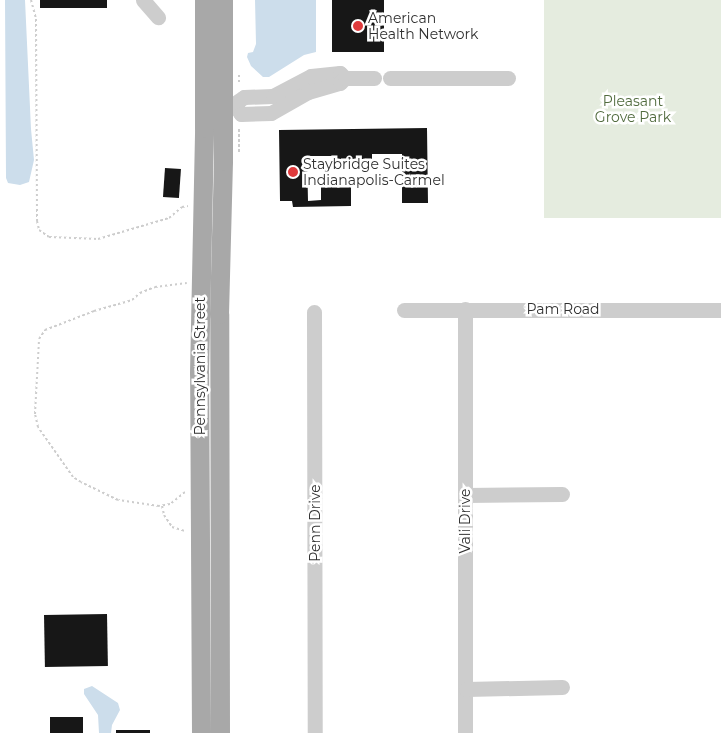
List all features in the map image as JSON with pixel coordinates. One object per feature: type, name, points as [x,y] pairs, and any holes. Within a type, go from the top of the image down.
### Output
[{"type":"main road","name":"Pennsylvania Street","points":[[201,733],[199,365],[204,0]]},
{"type":"main road","name":"Pennsylvania Street","points":[[220,733],[219,314],[228,104],[223,0]]},
{"type":"street","points":[[144,0],[158,17]]},
{"type":"street","points":[[204,105],[228,104],[244,97],[273,96],[297,81],[320,81],[340,74],[346,78],[374,78],[381,86],[388,84],[390,78],[508,78]]},
{"type":"street","name":"Vali Drive","points":[[465,309],[465,733]]},
{"type":"street","name":"Pam Road","points":[[404,310],[721,310]]},
{"type":"street","name":"Penn Drive","points":[[314,312],[315,733]]},
{"type":"street","points":[[465,495],[562,494]]},
{"type":"street","points":[[466,689],[562,687]]},
{"type":"path","points":[[31,0],[36,19],[37,221],[39,230],[49,237],[98,239],[169,218],[182,207],[190,205]]},
{"type":"path","points":[[189,283],[155,287],[140,293],[132,300],[94,311],[50,328],[39,339],[36,421],[38,427],[73,477],[118,500],[162,506],[170,504],[180,494],[189,490]]},
{"type":"path","points":[[162,506],[164,515],[172,527],[189,531]]},
{"type":"green space","name":"Pleasant Grove Park","points":[[544,0],[721,0],[721,218],[544,218]]},
{"type":"water","points":[[5,0],[25,0],[34,160],[29,182],[20,185],[8,183],[6,178]]},
{"type":"water","points":[[255,0],[316,0],[316,52],[304,55],[269,77],[263,77],[251,66],[247,57],[248,53],[253,52],[256,44]]},
{"type":"water","points":[[92,686],[118,703],[120,710],[112,725],[111,733],[99,733],[98,715],[84,694],[84,689]]},
{"type":"building","points":[[40,0],[107,0],[107,8],[40,8]]},
{"type":"building","name":"American Health Network","points":[[332,0],[384,0],[384,52],[332,52]]},
{"type":"building","name":"Staybridge Suites Indianapolis-Carmel","points":[[427,128],[428,203],[402,203],[402,154],[372,154],[372,159],[332,159],[332,156],[307,156],[308,201],[321,200],[321,185],[351,185],[351,206],[293,207],[292,201],[280,201],[279,130]]},
{"type":"building","points":[[165,168],[181,169],[179,198],[163,197]]},
{"type":"building","points":[[107,614],[108,666],[45,667],[44,615]]},
{"type":"building","points":[[50,717],[83,717],[83,733],[50,733]]},
{"type":"building","points":[[116,730],[150,730],[150,733],[116,733]]},
{"type":"place","name":"American Health Network","points":[[358,26]]},
{"type":"place","name":"Staybridge Suites Indianapolis-Carmel","points":[[293,172]]}]
